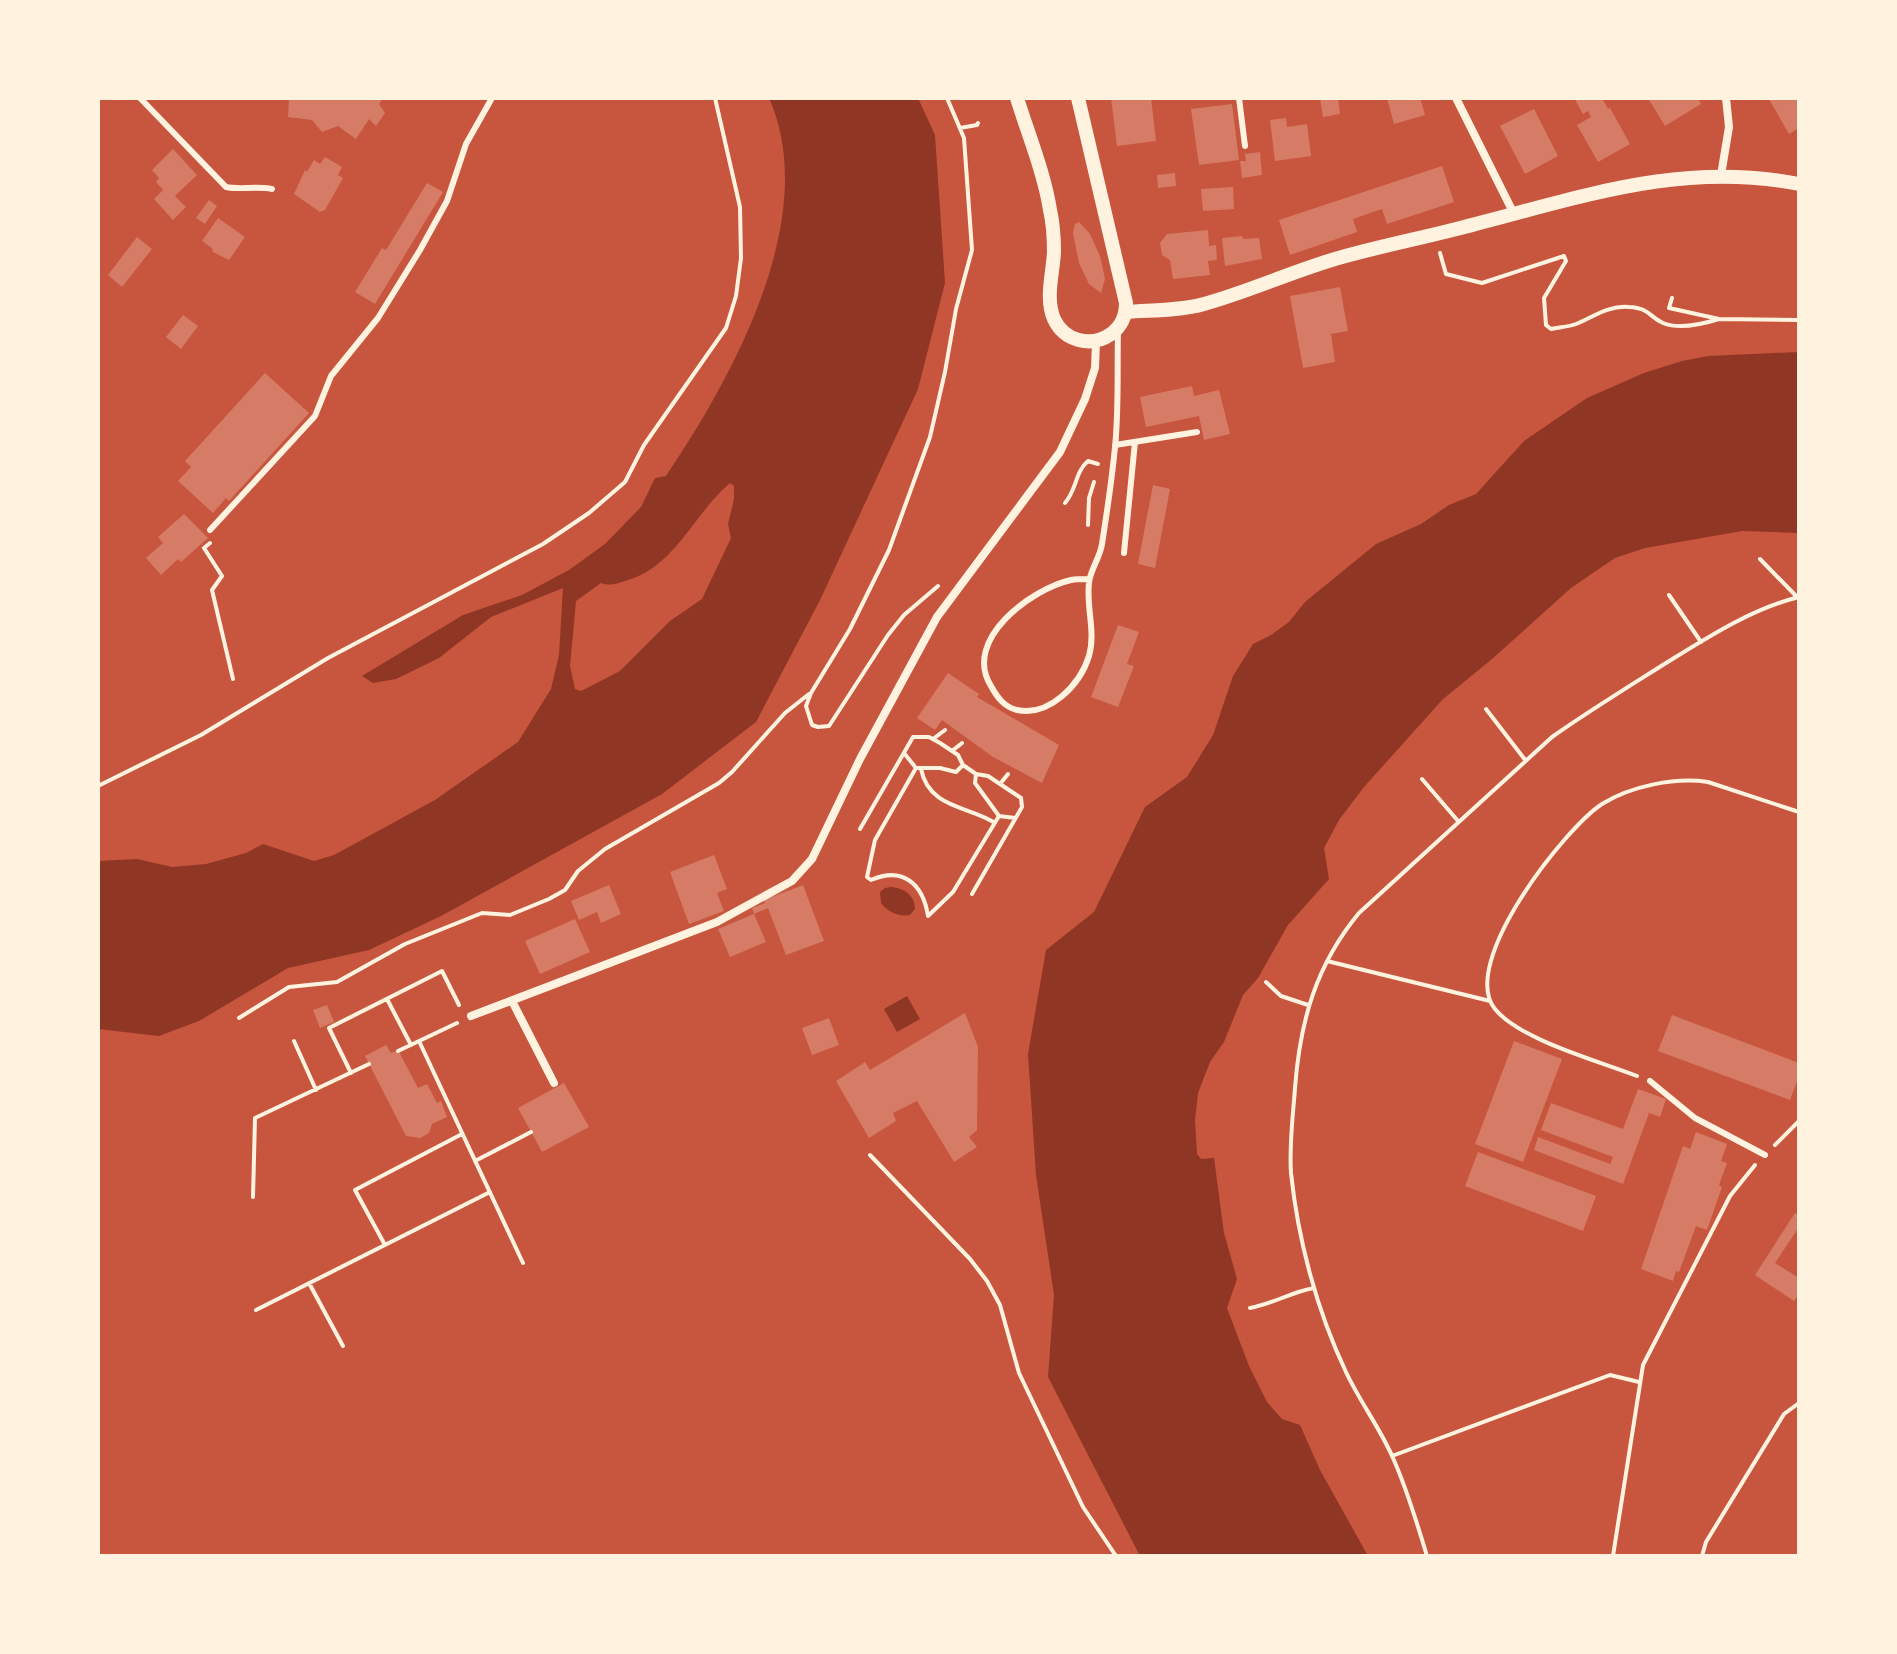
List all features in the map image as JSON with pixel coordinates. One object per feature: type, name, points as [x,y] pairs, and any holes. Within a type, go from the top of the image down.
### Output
[{"type":"street","points":[[1017,98],[1050,207],[1054,250],[1051,311],[1058,326],[1069,337],[1096,341],[1118,328],[1126,312],[1122,278],[1078,98]]},
{"type":"street","points":[[1456,98],[1514,214]]},
{"type":"street","points":[[1721,175],[1729,127],[1726,98]]},
{"type":"street","points":[[1126,312],[1204,304],[1341,257],[1603,191],[1688,177],[1721,175],[1766,177],[1799,184]]},
{"type":"street","points":[[468,1018],[717,922],[792,881],[812,859],[860,759],[937,617],[1060,452],[1085,399],[1095,368],[1096,341]]},
{"type":"street","points":[[512,1001],[554,1083]]},
{"type":"lane","points":[[140,98],[226,187],[272,189]]},
{"type":"lane","points":[[210,530],[315,416],[331,376],[378,318],[427,238],[451,191],[466,144],[492,98]]},
{"type":"lane","points":[[1239,98],[1245,146]]},
{"type":"lane","points":[[1089,579],[1070,580],[1031,597],[1004,619],[992,635],[985,655],[984,671],[988,683],[1010,708],[1038,710],[1053,704],[1076,678],[1088,657],[1089,579],[1102,548],[1115,445],[1118,328]]},
{"type":"lane","points":[[1115,445],[1197,432]]},
{"type":"lane","points":[[1124,553],[1135,442]]},
{"type":"lane","points":[[1650,1081],[1695,1118],[1765,1155]]},
{"type":"path","points":[[98,786],[201,735],[328,658],[543,544],[589,513],[625,482],[644,445],[726,328],[736,296],[741,258],[740,207],[715,98]]},
{"type":"path","points":[[942,583],[904,615],[888,635],[829,726],[818,727],[808,720],[806,706],[811,693],[850,629],[889,550],[930,437],[956,309],[972,250],[964,138],[947,98]]},
{"type":"path","points":[[960,128],[978,123]]},
{"type":"path","points":[[1436,235],[1446,274],[1482,283],[1564,256],[1566,261],[1544,298],[1546,325],[1551,329],[1627,306],[1643,309],[1664,323],[1700,325],[1719,319]]},
{"type":"path","points":[[1672,298],[1669,308],[1719,319],[1799,320]]},
{"type":"path","points":[[1065,503],[1076,484],[1079,469],[1088,461],[1112,466]]},
{"type":"path","points":[[210,530],[218,536],[204,548],[222,576],[212,590],[233,679]]},
{"type":"path","points":[[1427,1556],[1392,1456],[1346,1372],[1314,1288],[1291,1171],[1296,1070],[1308,1005],[1327,961],[1359,913],[1526,761],[1585,714],[1701,642],[1746,616],[1798,598],[1760,559]]},
{"type":"path","points":[[1669,595],[1701,642]]},
{"type":"path","points":[[239,1018],[289,987],[337,982],[405,944],[482,913],[510,915],[565,890],[578,871],[605,849],[719,783],[785,713],[811,693]]},
{"type":"path","points":[[1486,709],[1526,761]]},
{"type":"path","points":[[933,739],[945,730]]},
{"type":"path","points":[[860,829],[913,737],[933,739],[958,755],[963,765],[976,774],[988,776],[1021,798],[1022,807],[972,894]]},
{"type":"path","points":[[952,751],[962,743]]},
{"type":"path","points":[[904,753],[943,801],[969,813],[985,816],[995,823]]},
{"type":"path","points":[[919,768],[956,772],[963,765]]},
{"type":"path","points":[[919,768],[875,840],[867,877],[871,880],[890,874],[909,880],[924,898],[928,916],[953,892],[999,816]]},
{"type":"path","points":[[976,774],[975,783],[999,816],[1015,819]]},
{"type":"path","points":[[1000,784],[1008,774]]},
{"type":"path","points":[[1422,779],[1458,821]]},
{"type":"path","points":[[1650,1081],[1531,1035],[1502,1016],[1490,1001],[1487,985],[1489,970],[1506,923],[1565,840],[1603,804],[1657,785],[1694,780],[1799,812]]},
{"type":"path","points":[[1327,961],[1490,1001]]},
{"type":"path","points":[[351,1073],[329,1028],[442,971],[468,1018],[398,1051]]},
{"type":"path","points":[[1266,982],[1281,996],[1308,1005]]},
{"type":"path","points":[[387,999],[411,1045]]},
{"type":"path","points":[[294,1041],[316,1090]]},
{"type":"path","points":[[419,1041],[523,1263]]},
{"type":"path","points":[[253,1197],[255,1118],[369,1064]]},
{"type":"path","points":[[475,1161],[531,1132]]},
{"type":"path","points":[[385,1245],[355,1190],[462,1134]]},
{"type":"path","points":[[870,1155],[970,1259],[987,1281],[1000,1305],[1019,1373],[1083,1507],[1116,1556]]},
{"type":"path","points":[[1613,1556],[1643,1365],[1730,1196],[1745,1177]]},
{"type":"path","points":[[256,1310],[490,1192]]},
{"type":"path","points":[[309,1283],[343,1346]]},
{"type":"path","points":[[1250,1308],[1314,1288]]},
{"type":"path","points":[[1392,1456],[1610,1375],[1639,1382]]},
{"type":"path","points":[[1702,1556],[1706,1542],[1784,1414],[1799,1403]]},
{"type":"shaded area","points":[[769,98],[918,98],[935,135],[945,283],[918,389],[820,600],[756,722],[662,794],[441,916],[369,950],[288,968],[199,1021],[159,1036],[98,1029],[98,861],[137,859],[172,867],[206,864],[246,853],[263,844],[314,861],[334,855],[435,800],[518,742],[551,689],[559,655],[563,588],[491,617],[439,658],[396,679],[373,683],[362,676],[463,615],[522,595],[569,570],[605,544],[641,507],[655,478],[666,476],[692,437],[742,345],[762,295],[777,244],[785,193],[782,144]],"holes":[[[730,483],[734,486],[728,524],[731,538],[702,599],[670,621],[620,671],[581,691],[575,689],[570,666],[576,601],[601,583],[625,581],[658,564],[717,496]]]},
{"type":"shaded area","points":[[1799,352],[1799,533],[1742,531],[1645,548],[1615,558],[1571,588],[1443,699],[1364,787],[1339,820],[1324,848],[1329,879],[1288,925],[1258,978],[1243,995],[1198,1093],[1195,1120],[1197,1154],[1201,1159],[1214,1158],[1224,1233],[1237,1279],[1227,1308],[1249,1366],[1267,1402],[1282,1419],[1300,1425],[1320,1470],[1368,1556],[1140,1556],[1048,1377],[1054,1295],[1036,1175],[1028,1054],[1046,950],[1094,912],[1145,807],[1187,777],[1213,735],[1233,676],[1253,644],[1289,622],[1305,602],[1376,544],[1476,494],[1524,441],[1587,398],[1644,373],[1682,361],[1708,356]]},
{"type":"shaded area","points":[[891,887],[911,896],[915,909],[910,915],[894,913],[881,903],[880,892]]},
{"type":"shaded area","points":[[907,996],[920,1019],[897,1032],[884,1009]]},
{"type":"building","points":[[383,98],[379,104],[385,113],[376,126],[369,119],[356,139],[338,126],[322,132],[312,120],[288,117],[289,99]]},
{"type":"building","points":[[1111,98],[1151,98],[1156,141],[1117,146]]},
{"type":"building","points":[[1320,98],[1338,98],[1340,114],[1323,117]]},
{"type":"building","points":[[1387,98],[1420,98],[1425,115],[1394,124]]},
{"type":"building","points":[[1574,98],[1602,98],[1630,144],[1598,162],[1577,125],[1591,117],[1588,111],[1583,114]]},
{"type":"building","points":[[1648,98],[1698,98],[1701,104],[1665,126]]},
{"type":"building","points":[[1799,98],[1799,128],[1789,134],[1769,99]]},
{"type":"building","points":[[1232,104],[1239,160],[1199,165],[1191,109]]},
{"type":"building","points":[[1534,109],[1558,156],[1525,174],[1500,126]]},
{"type":"building","points":[[1286,118],[1287,127],[1307,124],[1311,156],[1275,161],[1270,120]]},
{"type":"building","points":[[173,149],[197,175],[175,196],[186,207],[173,220],[154,199],[163,190],[152,170]]},
{"type":"building","points":[[1260,152],[1262,175],[1242,178],[1240,161],[1246,161],[1245,154]]},
{"type":"building","points":[[325,157],[342,167],[338,175],[343,178],[325,210],[320,212],[294,194],[305,170],[307,172],[314,160],[320,164]]},
{"type":"building","points":[[1442,166],[1454,202],[1387,224],[1382,209],[1353,219],[1357,232],[1290,255],[1279,220]]},
{"type":"building","points":[[1175,173],[1176,186],[1158,188],[1157,175]]},
{"type":"building","points":[[427,183],[443,192],[375,304],[355,292],[382,248],[386,250]]},
{"type":"building","points":[[1233,187],[1234,209],[1203,211],[1201,189]]},
{"type":"building","points":[[209,200],[217,206],[205,224],[196,218]]},
{"type":"building","points":[[218,218],[245,237],[229,260],[213,252],[202,241]]},
{"type":"building","points":[[1079,222],[1090,234],[1100,256],[1105,279],[1101,293],[1089,284],[1079,263],[1073,233],[1075,224]]},
{"type":"building","points":[[1208,230],[1209,246],[1216,245],[1217,260],[1208,261],[1210,275],[1173,279],[1170,260],[1162,255],[1160,243],[1167,234]]},
{"type":"building","points":[[1242,236],[1243,239],[1259,238],[1262,259],[1225,266],[1222,238]]},
{"type":"building","points":[[137,237],[152,249],[122,287],[108,275]]},
{"type":"building","points":[[1340,287],[1348,331],[1331,334],[1335,362],[1303,368],[1290,296]]},
{"type":"building","points":[[183,315],[198,326],[181,349],[166,337]]},
{"type":"building","points":[[265,373],[309,413],[229,501],[226,498],[213,513],[178,481],[191,467],[185,461]]},
{"type":"building","points":[[1192,386],[1194,396],[1219,390],[1230,434],[1204,440],[1199,416],[1146,427],[1140,397]]},
{"type":"building","points":[[1153,485],[1170,489],[1155,568],[1138,564]]},
{"type":"building","points":[[184,514],[208,538],[161,575],[146,558],[163,543],[158,537]]},
{"type":"building","points":[[1118,625],[1139,632],[1127,664],[1134,666],[1118,707],[1091,697]]},
{"type":"building","points":[[948,673],[979,694],[977,697],[1059,745],[1042,783],[993,757],[942,720],[935,730],[917,718]]},
{"type":"building","points":[[714,855],[727,889],[717,893],[724,911],[689,924],[670,872]]},
{"type":"building","points":[[609,885],[621,914],[601,923],[597,912],[579,920],[571,901]]},
{"type":"building","points":[[803,885],[824,941],[786,955],[768,908],[754,914],[752,908]]},
{"type":"building","points":[[754,914],[766,942],[730,957],[718,929]]},
{"type":"building","points":[[575,919],[590,952],[540,974],[525,941]]},
{"type":"building","points":[[327,1005],[334,1022],[320,1028],[313,1010]]},
{"type":"building","points":[[965,1013],[978,1047],[977,1130],[969,1137],[977,1147],[954,1162],[917,1101],[893,1113],[896,1121],[869,1138],[836,1081],[865,1062],[870,1070]]},
{"type":"building","points":[[1672,1015],[1799,1063],[1799,1076],[1790,1100],[1658,1051]]},
{"type":"building","points":[[829,1018],[839,1045],[812,1055],[802,1028]]},
{"type":"building","points":[[1514,1041],[1562,1059],[1523,1162],[1475,1144]]},
{"type":"building","points":[[386,1045],[391,1053],[398,1050],[418,1088],[427,1084],[437,1103],[441,1101],[447,1117],[432,1124],[429,1133],[420,1138],[406,1136],[365,1056]]},
{"type":"building","points":[[564,1083],[589,1127],[542,1152],[518,1108]]},
{"type":"building","points":[[1638,1089],[1666,1099],[1660,1117],[1649,1113],[1623,1184],[1534,1150],[1538,1137],[1610,1164],[1613,1157],[1541,1130],[1551,1103],[1623,1129]]},
{"type":"building","points":[[1696,1132],[1727,1144],[1721,1161],[1727,1163],[1707,1230],[1696,1226],[1673,1281],[1641,1269],[1683,1146],[1690,1149]]},
{"type":"building","points":[[1478,1152],[1596,1196],[1583,1231],[1465,1186]]},
{"type":"building","points":[[1795,1213],[1799,1215],[1799,1227],[1775,1263],[1799,1278],[1799,1294],[1794,1301],[1755,1275]]}]
